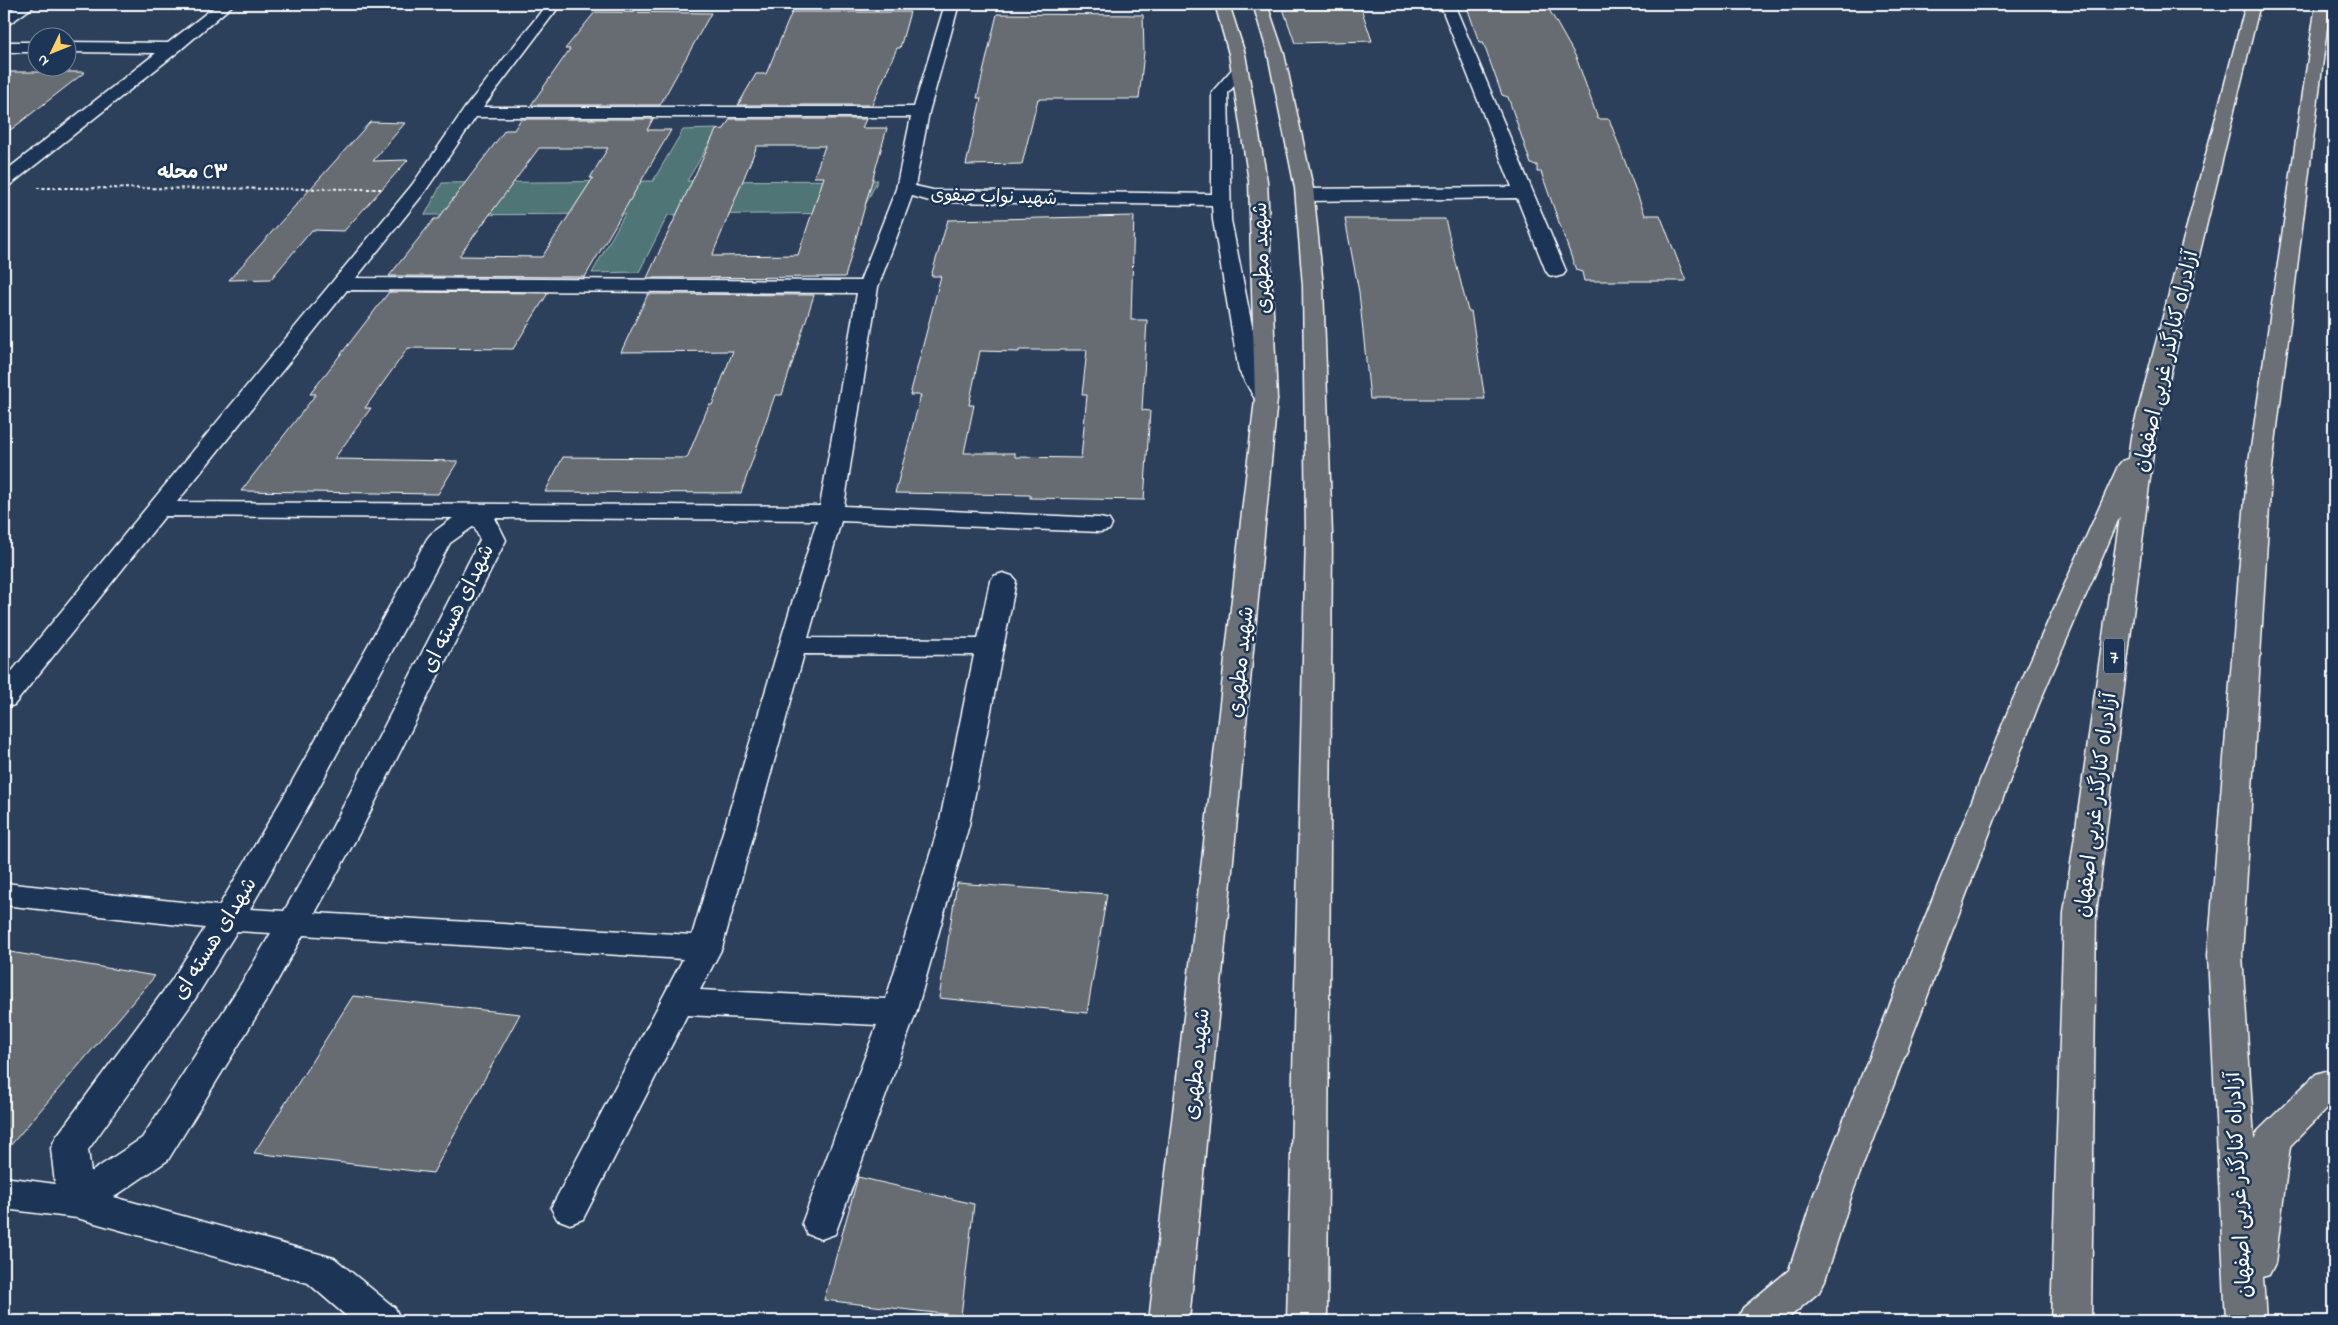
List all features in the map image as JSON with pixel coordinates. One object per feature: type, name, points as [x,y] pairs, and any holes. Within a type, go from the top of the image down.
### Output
[{"type":"main road","name":"شهید مطهری","points":[[1169,1321],[1266,399],[1258,181],[1239,71],[1222,4]]},
{"type":"main road","points":[[1260,4],[1276,54],[1305,195],[1312,286],[1319,534],[1307,1321]]},
{"type":"main road","name":"آزادراه کنارگذر غربی اصفهان","points":[[2071,1321],[2080,912],[2143,437],[2253,4]]},
{"type":"main road","name":"آزادراه کنارگذر غربی اصفهان","points":[[2246,1321],[2225,955],[2258,475],[2323,4]]},
{"type":"main road","points":[[1757,1321],[1805,1280],[1833,1194],[2024,706],[2143,437]]},
{"type":"main road","points":[[2246,1321],[2272,1140],[2329,1084],[2334,1084]]},
{"type":"street","points":[[4,20],[30,4]]},
{"type":"street","points":[[4,181],[227,4]]},
{"type":"street","points":[[4,699],[418,189],[470,112],[554,4]]},
{"type":"street","points":[[570,1208],[705,948],[831,513],[868,287],[905,189],[921,112],[952,4]]},
{"type":"street","points":[[1447,4],[1556,271]]},
{"type":"street","points":[[4,47],[28,47]]},
{"type":"street","points":[[78,47],[173,48]]},
{"type":"street","points":[[1239,71],[1220,92],[1222,220],[1250,371],[1266,399]]},
{"type":"street","points":[[470,112],[921,112]]},
{"type":"street","name":"شهید نواب صفوی","points":[[905,189],[933,196],[1221,192]]},
{"type":"street","points":[[1305,195],[1523,192]]},
{"type":"street","points":[[341,284],[868,287]]},
{"type":"street","points":[[159,509],[831,513],[1100,525]]},
{"type":"street","name":"شهدای هسته ای","points":[[479,511],[493,540],[347,828],[258,985],[155,1149],[78,1202],[69,1148],[183,990],[228,919],[303,789],[440,539],[479,511]]},
{"type":"street","points":[[821,1223],[899,1013],[954,824],[1002,580]]},
{"type":"street","points":[[793,646],[989,647]]},
{"type":"street","points":[[4,894],[228,919],[291,924],[705,948]]},
{"type":"street","points":[[677,1002],[899,1013]]},
{"type":"street","points":[[4,1194],[78,1202],[320,1270],[381,1321]]},
{"type":"path","points":[[33,188],[418,189]]},
{"type":"green space","points":[[718,129],[687,181],[878,180],[861,213],[668,215],[639,272],[592,273],[625,214],[425,215],[442,183],[653,181],[683,130]]},
{"type":"building","points":[[1466,4],[1546,4],[1576,57],[1598,119],[1609,119],[1645,215],[1660,215],[1686,281],[1584,281],[1582,272],[1576,270],[1541,172],[1537,172],[1537,165],[1531,164],[1508,97],[1502,95],[1483,42],[1479,42]]},
{"type":"building","points":[[1360,5],[1372,41],[1295,43],[1282,6]]},
{"type":"building","points":[[595,12],[711,13],[660,105],[531,105],[570,49],[565,49]]},
{"type":"building","points":[[792,12],[910,12],[900,48],[897,48],[872,105],[738,105],[756,74],[766,74]]},
{"type":"building","points":[[997,14],[1143,15],[1144,52],[1139,99],[1038,99],[1022,164],[966,165],[981,98],[977,98]]},
{"type":"building","points":[[4,72],[28,72],[28,78],[77,78],[4,135]]},
{"type":"building","points":[[78,72],[85,72],[78,77]]},
{"type":"building","points":[[521,119],[653,119],[647,130],[671,130],[585,277],[389,276],[434,219],[438,219],[505,130],[514,130]],"holes":[[[539,148],[608,148],[590,178],[593,178],[542,257],[459,256]]]},
{"type":"building","points":[[730,119],[866,119],[862,128],[887,128],[845,277],[647,278],[716,130],[724,129]],"holes":[[[757,146],[825,146],[814,177],[824,177],[798,255],[712,256]]]},
{"type":"building","points":[[370,122],[405,123],[373,161],[408,160],[344,231],[312,230],[271,279],[229,280]]},
{"type":"building","points":[[1134,216],[1131,320],[1147,320],[1142,410],[1150,411],[1144,500],[1030,498],[1030,495],[895,493],[921,395],[910,395],[941,276],[931,276],[948,220]],"holes":[[[1087,350],[1082,395],[1087,395],[1081,458],[1015,457],[1015,453],[964,453],[974,405],[969,405],[980,351]]]},
{"type":"building","points":[[1345,219],[1445,219],[1468,311],[1471,311],[1485,399],[1370,399],[1359,292]]},
{"type":"building","points":[[389,292],[548,293],[513,349],[408,348],[365,408],[371,408],[334,459],[458,461],[438,494],[241,491],[316,394],[310,394]]},
{"type":"building","points":[[648,294],[814,295],[782,395],[775,395],[741,493],[545,492],[563,457],[687,458],[709,405],[712,405],[733,351],[621,352]]},
{"type":"building","points":[[957,883],[1107,894],[1087,1013],[939,998]]},
{"type":"building","points":[[4,951],[155,976],[4,1153]]},
{"type":"building","points":[[353,996],[520,1014],[433,1173],[254,1153]]},
{"type":"building","points":[[858,1177],[974,1204],[961,1316],[824,1300]]},
{"type":"district","name":"محله C۳","points":[[193,171]]}]
